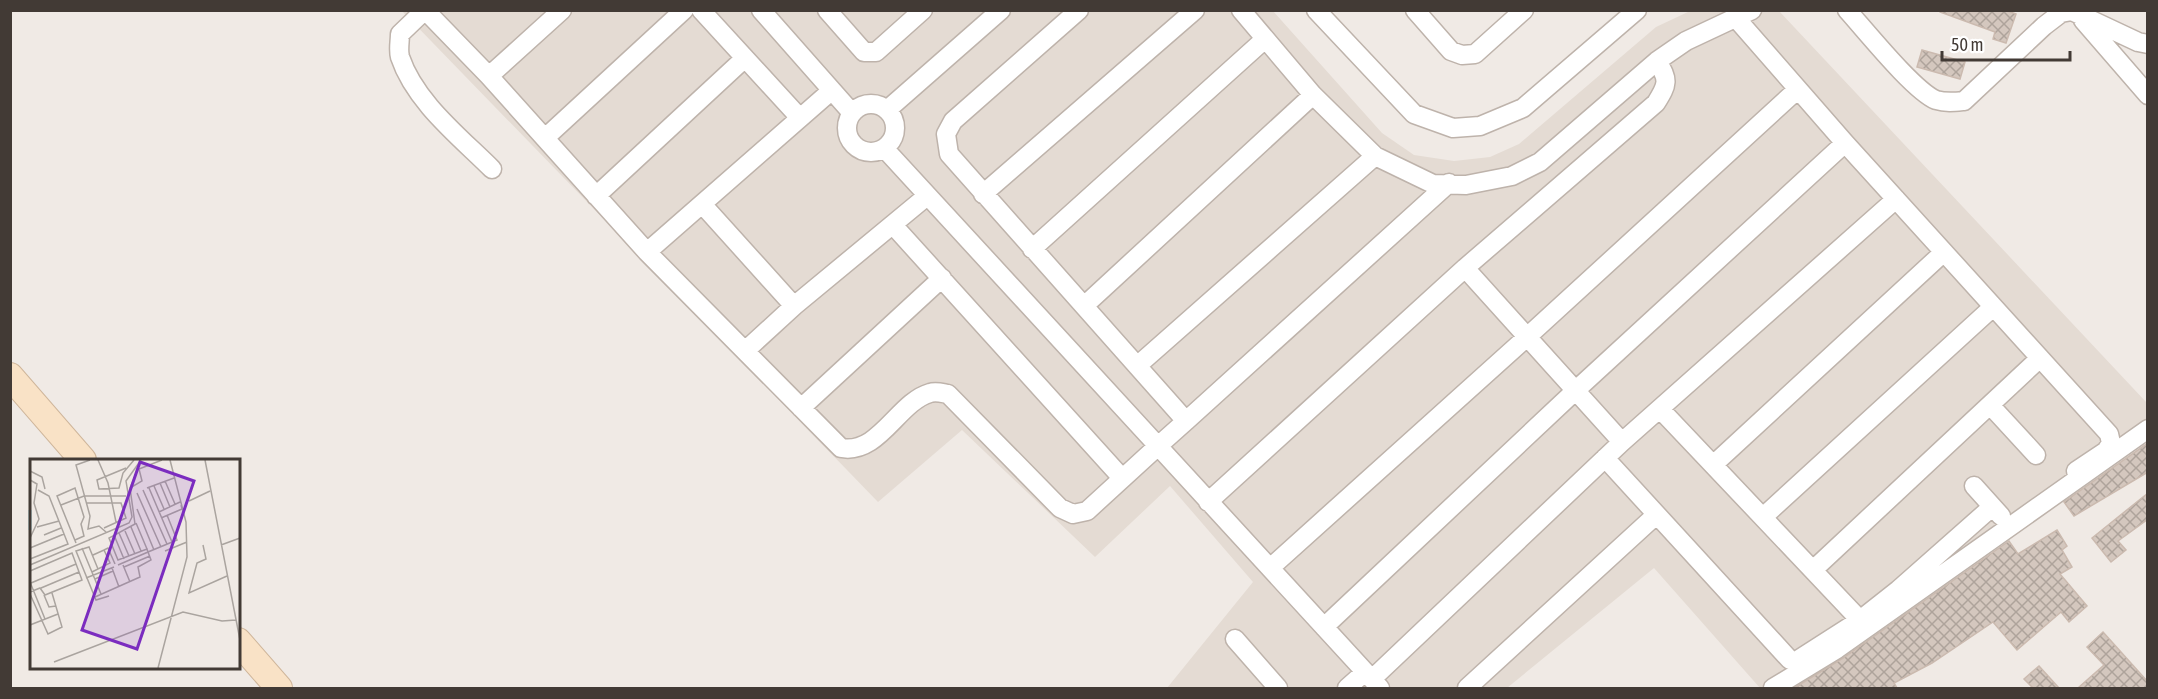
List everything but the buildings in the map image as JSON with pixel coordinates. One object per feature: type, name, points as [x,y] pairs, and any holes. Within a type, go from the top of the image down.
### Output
[{"type":"main road","points":[[10,376],[82,459]]},
{"type":"main road","points":[[240,643],[279,688]]},
{"type":"street","points":[[492,169],[429,104],[411,80],[399,55],[400,34],[425,10],[489,76],[647,252],[841,448],[851,450],[864,446],[920,397],[933,392],[948,394],[1060,508],[1073,514],[1087,510],[1449,183]]},
{"type":"street","points":[[489,76],[562,10]]},
{"type":"street","points":[[545,138],[684,10]]},
{"type":"street","points":[[701,10],[800,118]]},
{"type":"street","points":[[762,10],[831,91],[852,112]]},
{"type":"street","points":[[827,10],[864,52],[870,53],[876,52],[923,10]]},
{"type":"street","points":[[887,110],[1001,10]]},
{"type":"street","points":[[1079,10],[953,121],[946,134],[949,153],[1186,421]]},
{"type":"street","points":[[983,194],[1195,10]]},
{"type":"street","points":[[1241,10],[1313,95],[1375,156],[1433,184],[1466,185],[1512,176],[1540,162],[1657,61],[1686,41],[1744,14],[1798,89],[2109,434],[2111,443],[2106,451],[2076,471]]},
{"type":"street","points":[[1316,10],[1414,114],[1453,128],[1480,126],[1523,108],[1637,10]]},
{"type":"street","points":[[1415,10],[1451,51],[1462,55],[1475,54],[1524,10]]},
{"type":"street","points":[[1847,10],[1916,85],[1934,99],[1947,103],[1964,101],[2061,13],[2072,11],[2143,43],[2124,68]]},
{"type":"street","points":[[2080,16],[2148,95]]},
{"type":"street","points":[[1032,249],[1265,39]]},
{"type":"street","points":[[596,196],[745,58]]},
{"type":"street","points":[[1209,502],[1465,268],[1656,103],[1666,87],[1665,74],[1657,61]]},
{"type":"street","points":[[1270,568],[1527,338],[1798,89]]},
{"type":"street","points":[[647,252],[831,91]]},
{"type":"street","points":[[1084,306],[1313,95]]},
{"type":"street","points":[[873,104],[887,110],[895,130],[884,148],[877,151],[862,150],[851,141],[847,126],[852,112],[858,107],[873,104]]},
{"type":"street","points":[[1324,627],[1575,391],[1845,143]]},
{"type":"street","points":[[884,148],[1372,680]]},
{"type":"street","points":[[1137,366],[1375,156]]},
{"type":"street","points":[[1540,162],[1561,185]]},
{"type":"street","points":[[745,351],[794,306],[927,196]]},
{"type":"street","points":[[1347,688],[1372,680],[1622,442],[1896,199]]},
{"type":"street","points":[[702,204],[794,306]]},
{"type":"street","points":[[893,225],[1122,478]]},
{"type":"street","points":[[1713,465],[1944,252]]},
{"type":"street","points":[[1465,268],[1622,442]]},
{"type":"street","points":[[801,408],[942,278]]},
{"type":"street","points":[[1763,517],[1993,307]]},
{"type":"street","points":[[1813,570],[2040,358]]},
{"type":"street","points":[[1990,405],[2036,455]]},
{"type":"street","points":[[1660,408],[1860,620]]},
{"type":"street","points":[[1773,688],[1837,650],[2148,429]]},
{"type":"street","points":[[1605,458],[1790,660],[1796,661],[1860,620],[1998,513],[1974,486]]},
{"type":"street","points":[[1467,688],[1656,515]]},
{"type":"street","points":[[1235,639],[1278,688]]},
{"type":"shaded area","points":[[402,11],[1273,11],[1382,133],[1414,155],[1454,161],[1490,157],[1519,144],[1656,27],[1690,11],[1779,11],[2147,403],[2147,425],[1760,688],[1654,568],[1507,688],[1167,688],[1253,582],[1170,486],[1095,557],[962,430],[878,502]]}]
